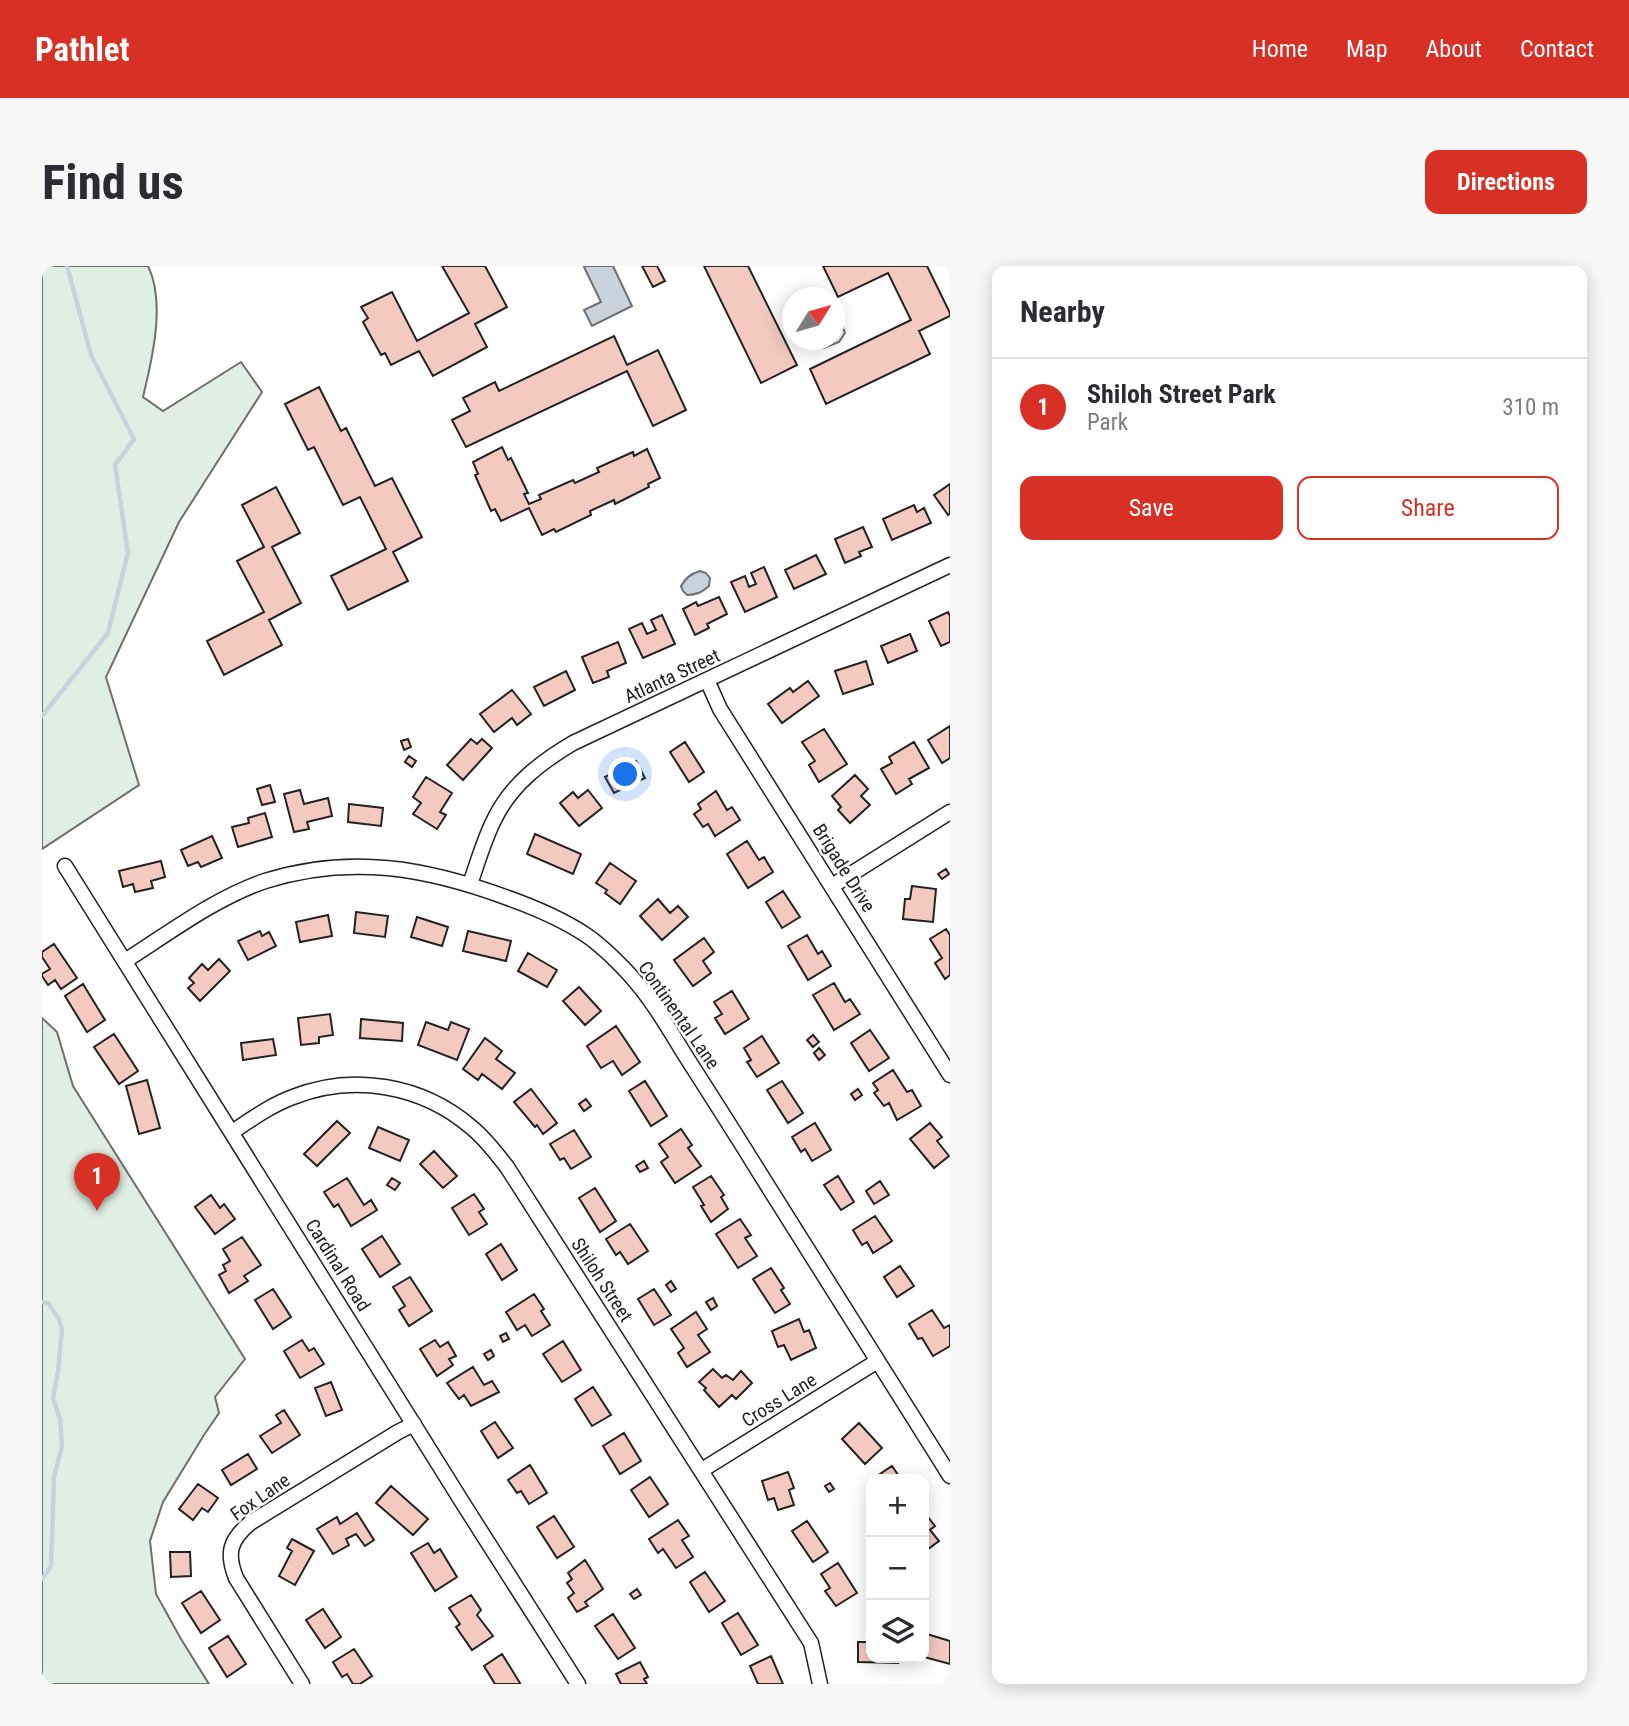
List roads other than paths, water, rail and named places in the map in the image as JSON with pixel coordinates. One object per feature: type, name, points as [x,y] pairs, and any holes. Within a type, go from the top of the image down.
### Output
[{"type":"street","name":"Atlanta Street","points":[[470,884],[486,836],[510,793],[552,756],[573,743],[950,565]]},
{"type":"street","name":"Brigade Drive","points":[[707,680],[720,709],[950,1075]]},
{"type":"street","points":[[832,886],[950,812]]},
{"type":"street","name":"Cardinal Road","points":[[65,866],[578,1684]]},
{"type":"street","name":"Continental Lane","points":[[125,961],[232,895],[297,873],[337,867],[374,866],[470,884],[538,909],[568,924],[603,948],[631,976],[651,1002],[950,1476]]},
{"type":"street","name":"Shiloh Street","points":[[232,1132],[269,1108],[305,1092],[347,1085],[377,1085],[405,1091],[436,1103],[461,1118],[486,1141],[507,1167],[811,1643],[820,1684]]},
{"type":"street","name":"Cross Lane","points":[[702,1470],[876,1362]]},
{"type":"street","name":"Fox Lane","points":[[302,1684],[236,1578],[230,1559],[235,1539],[250,1523],[414,1424]]},
{"type":"waterway","points":[[42,716],[108,633],[128,553],[115,465],[134,439],[91,355],[67,266]]},
{"type":"waterway","points":[[42,1302],[49,1304],[59,1319],[62,1330],[53,1398],[60,1419],[62,1446],[54,1477],[51,1566],[42,1579]]},
{"type":"place","name":"Shiloh Street Park","points":[[97,1211]]}]
